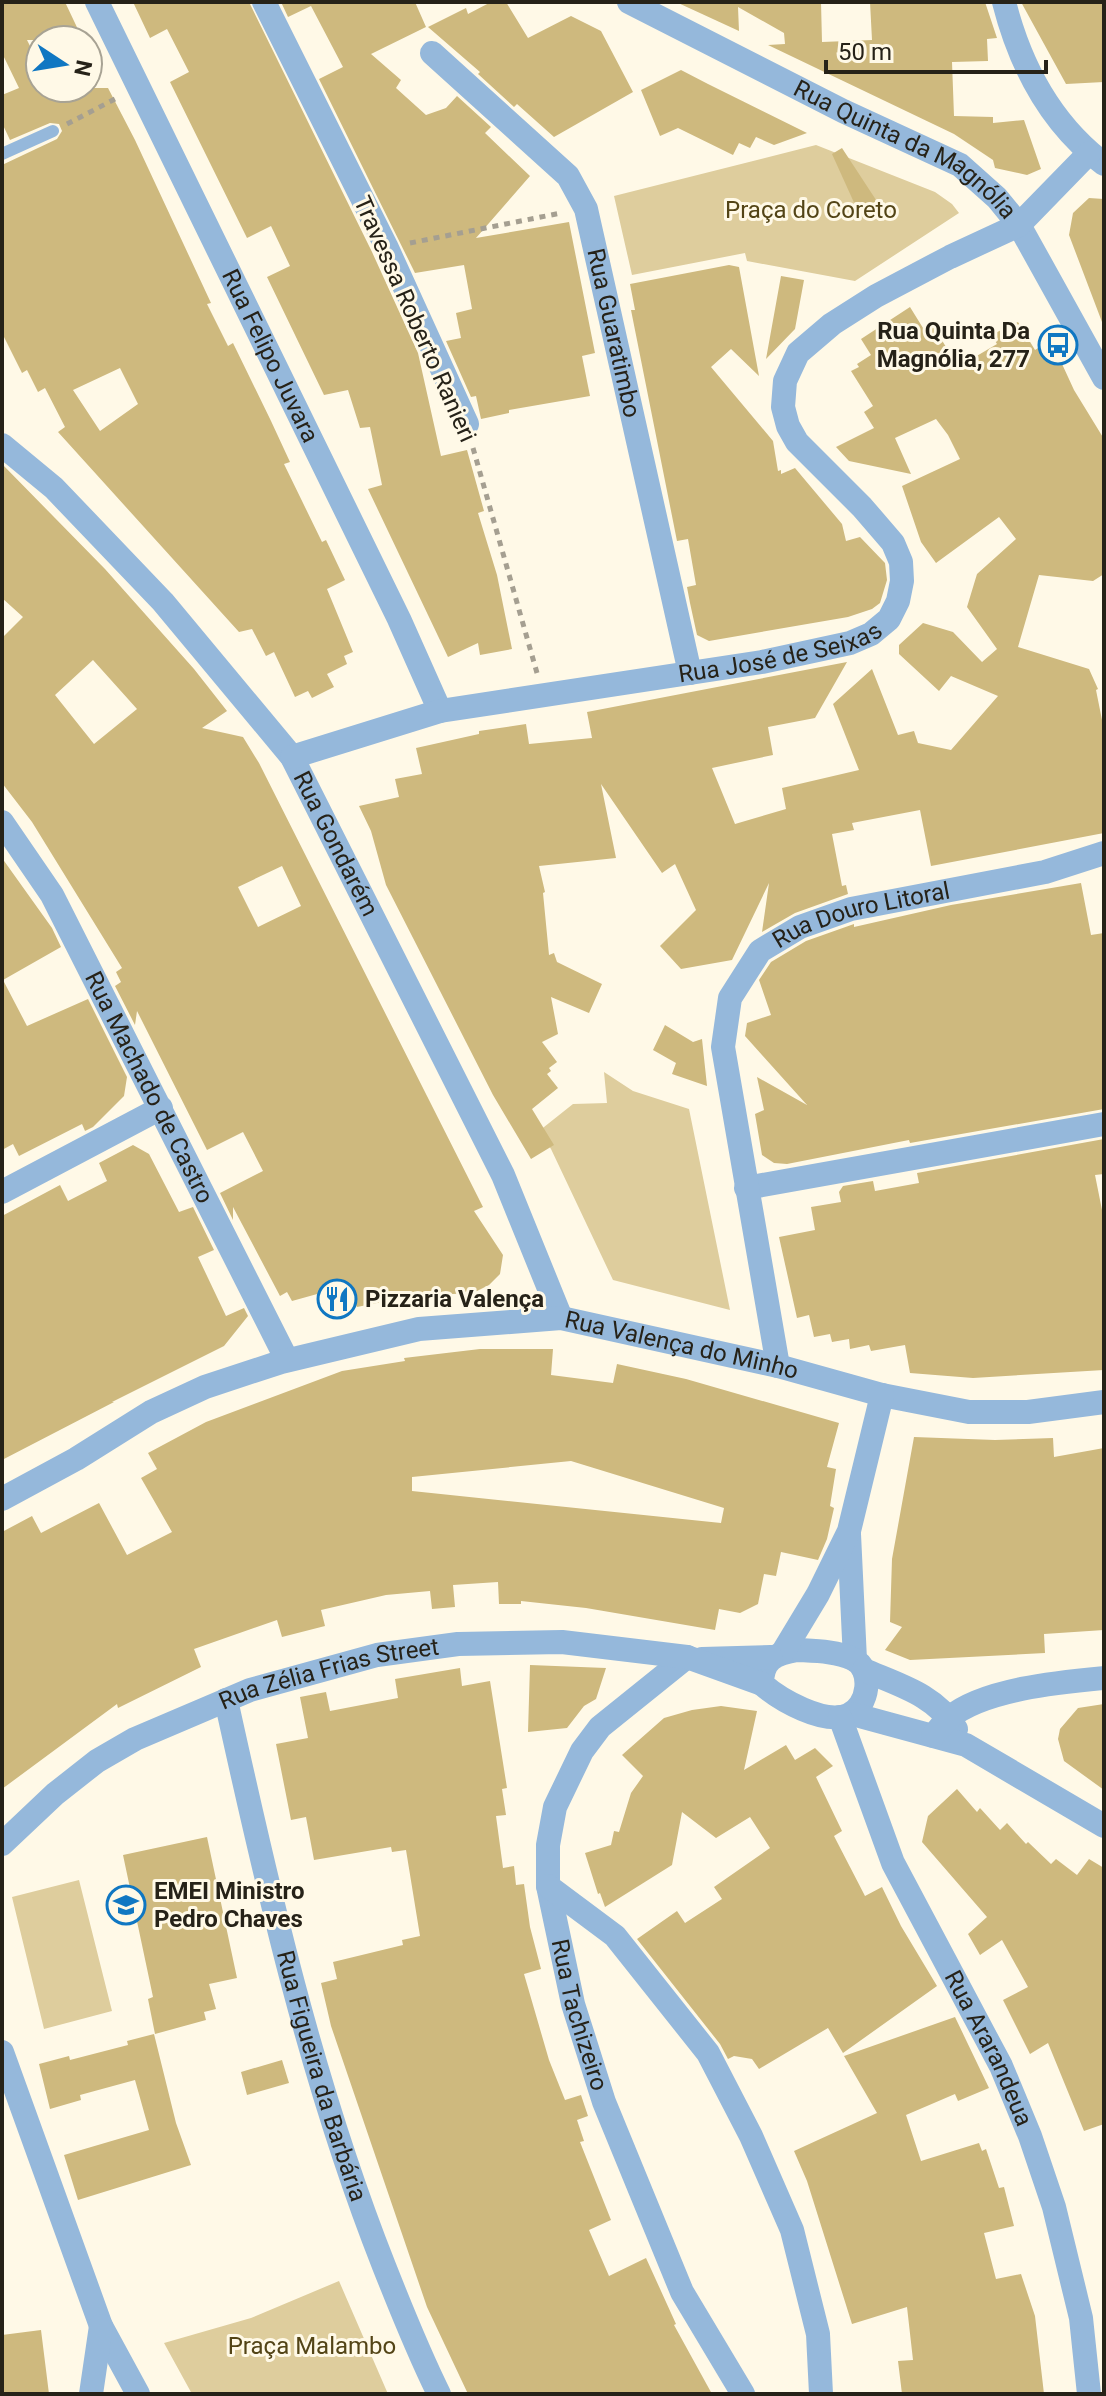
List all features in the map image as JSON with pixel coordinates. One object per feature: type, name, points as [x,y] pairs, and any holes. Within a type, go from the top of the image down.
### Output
[{"type":"street","name":"Rua Felipo Juvara","points":[[97,2],[399,619],[440,711]]},
{"type":"street","name":"Travessa Roberto Ranieri","points":[[264,2],[386,246],[467,424]]},
{"type":"street","name":"Rua Quinta da Magnólia","points":[[629,2],[843,111],[960,165],[997,198],[1019,225],[1104,378]]},
{"type":"street","points":[[1004,2],[1014,41],[1043,99],[1097,158]]},
{"type":"street","name":"Rua Guaratimbo","points":[[432,53],[568,176],[586,209],[690,673]]},
{"type":"street","name":"Rua José de Seixas","points":[[292,757],[440,711],[762,662],[850,643],[871,634],[889,619],[898,601],[902,581],[901,562],[893,543],[797,442],[788,426],[783,407],[785,381],[798,353],[832,324],[889,289],[1019,225],[1097,158]]},
{"type":"street","name":"Rua Gondarém","points":[[2,445],[54,488],[163,602],[292,757],[503,1175],[561,1318]]},
{"type":"street","name":"Rua Machado de Castro","points":[[2,822],[52,895],[287,1360]]},
{"type":"street","name":"Rua Douro Litoral","points":[[778,1366],[723,1047],[730,998],[760,951],[800,927],[851,909],[1045,872],[1104,853]]},
{"type":"street","points":[[2,1192],[161,1108]]},
{"type":"street","points":[[746,1188],[1104,1124]]},
{"type":"street","name":"Rua Valença do Minho","points":[[2,1499],[76,1459],[151,1412],[205,1387],[287,1360],[419,1329],[561,1318],[778,1366],[882,1395],[969,1412],[1028,1412],[1104,1402]]},
{"type":"street","points":[[762,1684],[765,1664],[777,1655],[818,1594],[849,1531],[882,1395]]},
{"type":"street","points":[[846,1716],[861,1705],[865,1694],[849,1531]]},
{"type":"street","name":"Rua Zélia Frias Street","points":[[2,1844],[55,1794],[97,1761],[135,1739],[250,1690],[377,1655],[458,1644],[562,1642],[693,1658],[818,1651],[860,1665]]},
{"type":"street","name":"Rua Zélia Frias Street","points":[[693,1658],[762,1684],[794,1705],[818,1714],[846,1716]]},
{"type":"street","name":"Rua Tachizeiro","points":[[693,1658],[600,1727],[582,1751],[555,1807],[548,1845],[548,1886],[573,2004],[604,2102],[682,2292],[743,2394]]},
{"type":"street","points":[[860,1665],[937,1705],[949,1717],[966,1745]]},
{"type":"street","points":[[933,1736],[949,1717],[968,1706],[1037,1684],[1104,1678]]},
{"type":"street","name":"Rua Figueira da Barbária","points":[[226,1700],[299,2009],[329,2113],[367,2222],[419,2354],[439,2394]]},
{"type":"street","points":[[846,1716],[966,1745],[1104,1826]]},
{"type":"street","name":"Rua Ararandeua","points":[[846,1716],[893,1863],[995,2054],[1030,2136],[1054,2207],[1081,2318],[1089,2394]]},
{"type":"street","points":[[548,1886],[615,1936],[708,2053],[751,2136],[792,2230],[818,2334],[821,2394]]},
{"type":"street","points":[[2,2052],[101,2326],[138,2394]]},
{"type":"street","points":[[91,2394],[101,2326]]},
{"type":"lane","points":[[2,154],[53,131]]},
{"type":"path","points":[[53,131],[138,88]]},
{"type":"path","points":[[386,246],[586,209]]},
{"type":"path","name":"Travessa Roberto Ranieri","points":[[467,424],[543,695]]},
{"type":"green space","name":"Praça do Coreto","points":[[816,145],[935,192],[959,213],[855,281],[747,261],[745,253],[632,275],[614,196]]},
{"type":"green space","points":[[604,1072],[633,1091],[689,1109],[730,1310],[613,1280],[551,1149],[539,1131],[573,1104],[607,1103]]},
{"type":"green space","points":[[79,1880],[112,2011],[44,2029],[12,1897]]},
{"type":"green space","name":"Praça Malambo","points":[[339,2281],[388,2394],[192,2394],[164,2343],[251,2318]]},
{"type":"building","points":[[2,2],[65,2],[75,24],[24,24],[24,104],[104,104],[104,88],[108,88],[211,303],[207,304],[228,346],[233,343],[290,462],[284,464],[322,542],[326,540],[345,580],[327,589],[353,652],[344,656],[347,664],[327,674],[334,687],[312,698],[308,691],[295,697],[274,652],[266,656],[252,629],[239,632],[58,432],[65,427],[45,388],[38,392],[27,370],[22,373],[2,333],[2,165],[57,139],[62,131],[59,124],[50,123],[10,140],[2,123],[2,95],[19,88],[2,53]],"holes":[[[120,368],[138,404],[100,431],[73,390]]]},
{"type":"building","points":[[133,2],[249,2],[418,353],[441,456],[467,450],[484,511],[478,513],[497,575],[512,649],[480,655],[478,643],[448,657],[368,489],[382,485],[370,427],[360,428],[348,390],[324,395],[267,277],[290,266],[271,226],[247,238],[170,82],[189,72],[167,29],[150,38]]},
{"type":"building","points":[[281,2],[415,2],[426,27],[371,54],[401,80],[396,88],[426,115],[446,108],[457,96],[491,127],[485,133],[530,176],[476,238],[569,222],[595,353],[582,356],[590,396],[509,410],[509,413],[481,419],[476,396],[471,397],[446,341],[461,338],[456,313],[472,309],[464,265],[415,273],[319,79],[343,67],[311,6],[288,17]]},
{"type":"building","points":[[491,2],[506,2],[528,38],[571,16],[601,31],[633,92],[554,137],[517,104],[514,107],[478,74],[480,72],[428,27],[466,8],[468,14]]},
{"type":"building","points":[[676,2],[821,2],[822,42],[872,40],[870,2],[985,2],[997,38],[987,39],[988,61],[952,62],[954,116],[993,117],[993,123],[1024,120],[1041,169],[1027,175],[995,168],[993,160],[954,134],[768,45],[785,44],[784,33],[738,7],[739,31]]},
{"type":"building","points":[[1021,2],[1104,2],[1104,82],[1066,84]]},
{"type":"building","points":[[681,70],[807,133],[774,145],[756,137],[750,148],[739,143],[733,155],[678,128],[660,136],[641,90]]},
{"type":"building","points":[[842,148],[880,206],[861,218],[832,154]]},
{"type":"building","points":[[1089,198],[1104,199],[1102,322],[1069,235],[1073,213]]},
{"type":"building","points":[[729,265],[739,267],[759,376],[731,349],[711,367],[773,441],[778,471],[781,470],[781,474],[795,468],[842,524],[846,541],[860,537],[885,563],[887,580],[880,603],[872,609],[848,617],[709,641],[697,635],[687,587],[696,585],[688,539],[677,541],[631,310],[635,310],[630,284]]},
{"type":"building","points":[[781,276],[804,280],[795,329],[766,359]]},
{"type":"building","points":[[910,307],[923,328],[934,327],[958,367],[997,344],[991,335],[1018,322],[1035,350],[1051,340],[1074,390],[1104,439],[1104,574],[1093,581],[1039,575],[1018,647],[1089,669],[1098,689],[1104,730],[1104,833],[931,866],[920,810],[852,823],[854,830],[832,834],[842,886],[846,885],[848,894],[795,913],[762,932],[769,883],[732,960],[681,969],[660,946],[696,910],[675,864],[662,873],[601,784],[616,858],[539,866],[545,892],[549,955],[554,953],[557,962],[602,984],[589,1013],[551,997],[558,1034],[542,1042],[557,1062],[547,1074],[558,1088],[532,1109],[554,1145],[531,1159],[493,1095],[386,885],[371,831],[359,806],[399,797],[395,779],[422,774],[416,748],[479,734],[479,731],[526,724],[529,744],[592,738],[587,712],[847,662],[815,718],[768,727],[773,755],[712,768],[735,824],[786,809],[782,788],[859,770],[833,704],[872,669],[898,735],[914,731],[918,743],[951,750],[998,696],[951,676],[939,691],[899,654],[899,645],[923,623],[953,632],[982,662],[997,649],[967,607],[977,574],[1016,539],[999,517],[936,563],[921,542],[902,486],[960,459],[936,419],[895,438],[911,474],[849,461],[836,447],[874,428],[864,412],[873,406],[851,371],[871,355],[861,339]]},
{"type":"building","points":[[2,464],[105,569],[227,711],[202,728],[243,737],[259,763],[483,1207],[474,1211],[503,1255],[500,1274],[489,1285],[473,1293],[433,1295],[432,1292],[357,1307],[346,1286],[292,1301],[287,1292],[280,1296],[233,1207],[233,1220],[220,1193],[263,1171],[243,1132],[207,1150],[137,1011],[135,1025],[115,986],[121,982],[116,972],[122,968],[32,822],[2,783],[2,638],[23,617],[2,598]],"holes":[[[93,660],[137,709],[94,744],[55,695]],[[282,866],[301,906],[258,927],[238,887]]]},
{"type":"building","points":[[2,858],[52,928],[61,947],[3,980],[27,1026],[88,999],[127,1077],[124,1096],[93,1127],[85,1131],[82,1124],[19,1156],[13,1144],[2,1150]]},
{"type":"building","points":[[1081,883],[1091,935],[1104,933],[1104,1109],[910,1143],[909,1140],[787,1164],[774,1163],[762,1155],[755,1114],[764,1110],[757,1077],[807,1105],[745,1036],[747,1023],[771,1015],[759,980],[771,962],[806,941],[854,924],[854,927],[951,905]]},
{"type":"building","points":[[665,1025],[693,1042],[702,1039],[707,1086],[672,1074],[676,1063],[653,1050]]},
{"type":"building","points":[[1104,1139],[1104,1174],[1095,1175],[1104,1220],[1104,1370],[973,1378],[910,1373],[905,1345],[871,1351],[869,1345],[850,1349],[849,1339],[832,1342],[830,1334],[814,1337],[809,1315],[797,1318],[779,1237],[815,1230],[811,1207],[841,1202],[839,1192],[843,1186],[873,1181],[875,1191],[919,1183],[917,1173]]},
{"type":"building","points":[[133,1145],[149,1154],[179,1212],[193,1207],[214,1250],[198,1257],[226,1316],[244,1308],[248,1316],[224,1346],[2,1460],[2,1216],[60,1185],[68,1201],[107,1181],[99,1163]]},
{"type":"building","points":[[480,1349],[553,1349],[551,1375],[613,1383],[617,1364],[686,1379],[839,1423],[827,1467],[836,1469],[830,1506],[834,1508],[827,1539],[818,1560],[781,1552],[776,1576],[764,1574],[758,1604],[740,1613],[719,1609],[715,1630],[586,1608],[521,1601],[521,1604],[499,1604],[498,1582],[453,1585],[455,1607],[432,1609],[430,1591],[386,1595],[321,1610],[325,1626],[282,1637],[277,1620],[194,1649],[201,1667],[118,1708],[117,1704],[2,1789],[2,1532],[32,1516],[41,1533],[99,1503],[127,1555],[172,1532],[141,1478],[157,1469],[148,1453],[206,1422],[342,1371],[405,1361],[404,1358]],"holes":[[[571,1461],[724,1508],[721,1523],[412,1491],[412,1477]]]},
{"type":"building","points":[[914,1437],[995,1440],[1053,1438],[1054,1457],[1104,1448],[1104,1630],[1044,1634],[1045,1653],[910,1660],[885,1650],[902,1627],[890,1622],[892,1559]]},
{"type":"building","points":[[530,1665],[606,1668],[596,1699],[584,1706],[567,1728],[528,1732]]},
{"type":"building","points":[[460,1668],[462,1686],[490,1681],[507,1788],[502,1789],[506,1815],[496,1816],[503,1868],[514,1866],[516,1885],[524,1884],[530,1927],[541,1969],[524,1974],[549,2060],[565,2100],[581,2095],[588,2116],[577,2120],[584,2141],[580,2142],[611,2220],[589,2230],[609,2276],[646,2258],[674,2325],[712,2394],[468,2394],[427,2307],[331,2026],[321,1983],[337,1979],[333,1962],[403,1945],[402,1940],[420,1936],[406,1850],[392,1852],[391,1847],[314,1860],[306,1817],[291,1820],[276,1744],[308,1738],[300,1697],[326,1692],[330,1711],[398,1698],[395,1679]]},
{"type":"building","points":[[1104,1704],[1104,1790],[1064,1761],[1058,1739],[1060,1729],[1078,1708]]},
{"type":"building","points":[[721,1706],[757,1711],[744,1770],[786,1745],[795,1760],[815,1748],[833,1766],[816,1777],[842,1831],[834,1836],[865,1896],[882,1887],[937,1986],[843,2053],[828,2028],[759,2069],[752,2059],[734,2056],[728,2059],[720,2044],[637,1939],[677,1911],[685,1923],[722,1899],[714,1887],[770,1848],[750,1817],[716,1838],[682,1812],[672,1865],[605,1907],[598,1894],[585,1853],[611,1845],[614,1831],[619,1832],[631,1793],[643,1776],[622,1755],[664,1718]]},
{"type":"building","points":[[957,1789],[977,1812],[980,1808],[1000,1830],[1007,1823],[1026,1844],[1028,1842],[1051,1864],[1056,1859],[1077,1875],[1089,1859],[1104,1868],[1104,2124],[1084,2131],[1048,2043],[1030,2054],[1003,2000],[1028,1987],[1002,1940],[980,1955],[968,1934],[987,1917],[922,1842],[928,1816]]},
{"type":"building","points":[[207,1837],[237,1978],[209,1984],[216,2009],[204,2012],[206,2020],[155,2034],[148,1999],[153,1997],[123,1855]]},
{"type":"building","points":[[955,2017],[989,2088],[958,2101],[955,2094],[906,2115],[921,2161],[979,2143],[982,2151],[986,2149],[999,2188],[1004,2187],[1014,2226],[984,2233],[996,2279],[1021,2274],[1035,2316],[1044,2394],[902,2394],[898,2361],[913,2360],[907,2307],[852,2324],[807,2181],[794,2151],[877,2113],[844,2056]]},
{"type":"building","points":[[154,2034],[176,2123],[191,2165],[78,2200],[64,2155],[149,2130],[135,2080],[80,2095],[81,2100],[50,2109],[39,2064],[69,2056],[70,2060],[128,2045],[127,2041]]},
{"type":"building","points":[[282,2060],[289,2083],[247,2095],[241,2072]]},
{"type":"building","points":[[41,2330],[49,2394],[2,2394],[2,2335]]},
{"type":"place","name":"Rua Quinta Da Magnólia, 277","points":[[1058,345]]},
{"type":"place","name":"Pizzaria Valença","points":[[337,1299]]},
{"type":"place","name":"EMEI Ministro Pedro Chaves","points":[[126,1905]]}]
